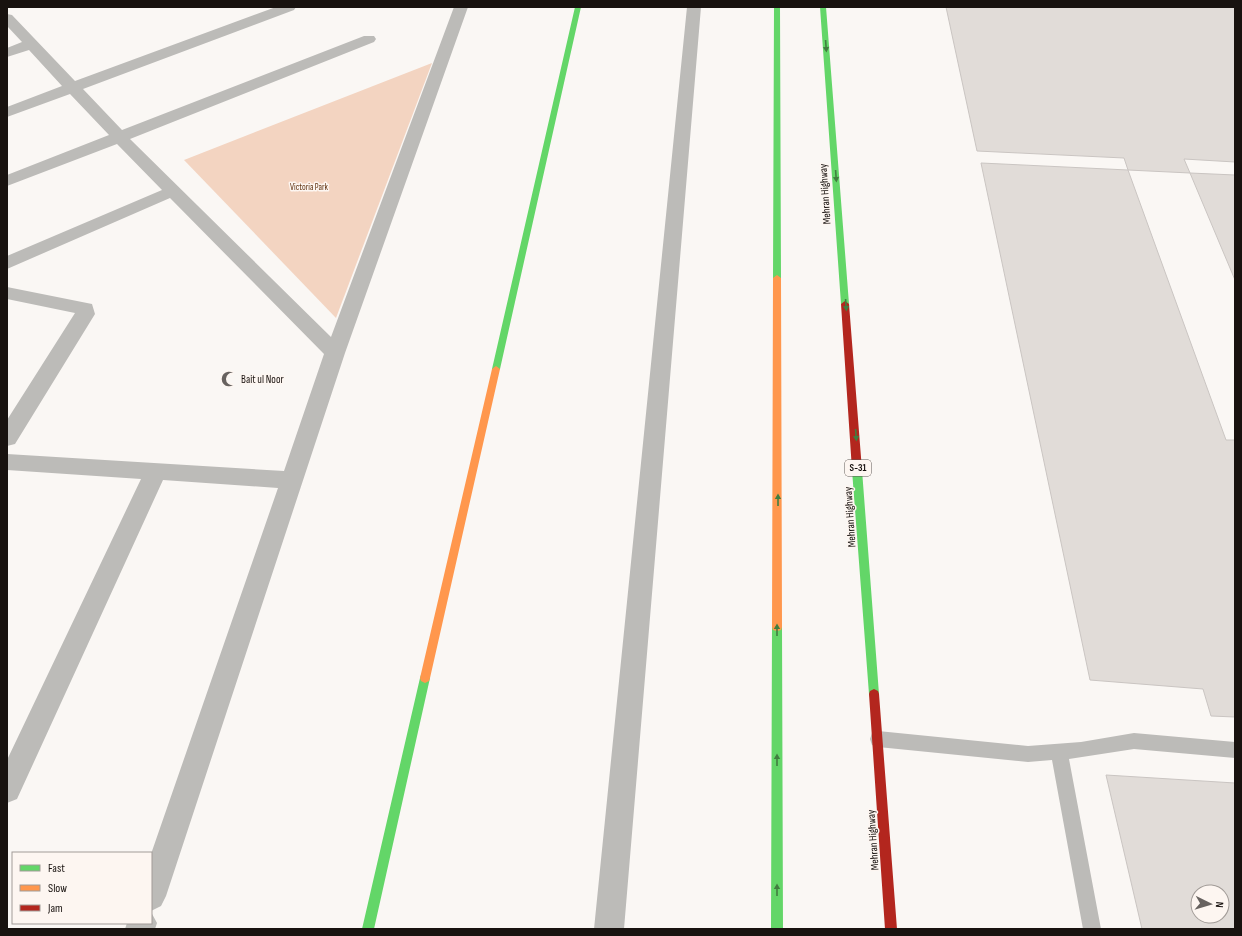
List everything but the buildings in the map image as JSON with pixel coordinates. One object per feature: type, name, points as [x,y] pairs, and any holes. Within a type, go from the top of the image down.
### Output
[{"type":"main road","points":[[368,929],[578,7]]},
{"type":"main road","points":[[777,7],[777,929]]},
{"type":"main road","name":"Mehran Highway","points":[[823,7],[891,929]]},
{"type":"street","points":[[7,112],[289,7]]},
{"type":"street","points":[[152,893],[335,353],[461,7]]},
{"type":"street","points":[[609,929],[694,7]]},
{"type":"street","points":[[7,18],[119,137],[335,353]]},
{"type":"street","points":[[7,181],[369,39]]},
{"type":"street","points":[[7,53],[31,44]]},
{"type":"street","points":[[7,263],[173,191]]},
{"type":"street","points":[[7,293],[78,307],[85,309],[85,314],[7,438]]},
{"type":"street","points":[[7,462],[292,480]]},
{"type":"street","points":[[7,790],[156,471]]},
{"type":"lane","points":[[878,739],[1028,754],[1081,750],[1134,741],[1235,750]]},
{"type":"lane","points":[[1059,752],[1092,929]]},
{"type":"green space","name":"Victoria Park","points":[[432,63],[336,318],[184,160]]},
{"type":"traffic: fast","points":[[496,369],[578,7]]},
{"type":"traffic: fast","points":[[777,7],[777,278]]},
{"type":"traffic: fast","points":[[823,7],[845,304]]},
{"type":"traffic: fast","points":[[857,470],[874,694]]},
{"type":"traffic: fast","points":[[777,627],[777,929]]},
{"type":"traffic: fast","points":[[368,929],[425,678]]},
{"type":"traffic: slow","points":[[777,278],[777,627]]},
{"type":"traffic: slow","points":[[425,678],[496,369]]},
{"type":"traffic: jam","points":[[845,304],[857,470]]},
{"type":"traffic: jam","points":[[874,694],[891,929]]},
{"type":"place","name":"Bait ul Noor","points":[[229,379]]}]
